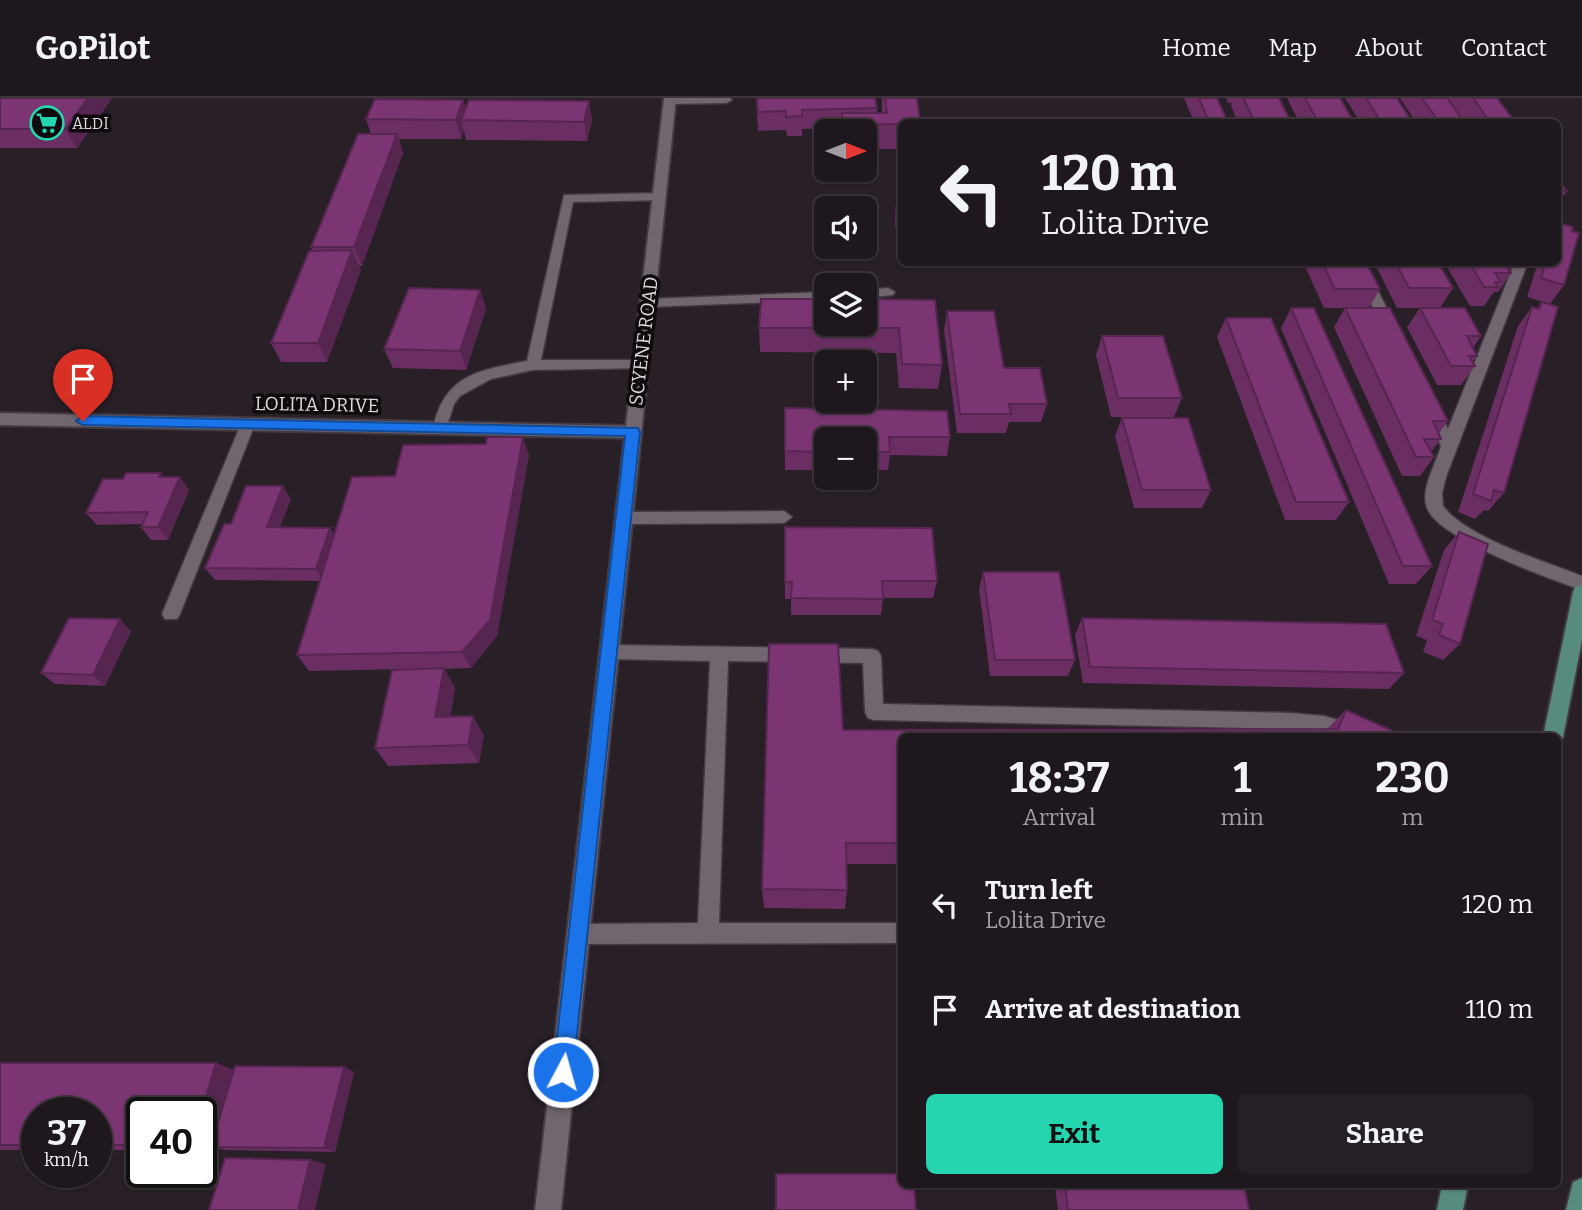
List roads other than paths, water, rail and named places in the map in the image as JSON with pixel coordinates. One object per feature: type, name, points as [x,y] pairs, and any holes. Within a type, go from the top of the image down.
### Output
[{"type":"main road","points":[[1554,733],[1582,592]]},
{"type":"main road","points":[[1450,1210],[1454,1188]]},
{"type":"main road","points":[[1579,1210],[1582,1191]]},
{"type":"street","name":"SCYENE ROAD","points":[[548,1210],[670,100]]},
{"type":"street","name":"LOLITA DRIVE","points":[[0,419],[633,432]]},
{"type":"lane","points":[[670,100],[726,100]]},
{"type":"lane","points":[[533,365],[568,198],[659,197]]},
{"type":"lane","points":[[1358,266],[1400,348]]},
{"type":"lane","points":[[1520,266],[1449,446],[1433,496],[1436,511],[1447,522],[1482,543],[1582,583]]},
{"type":"lane","points":[[877,293],[888,292]]},
{"type":"lane","points":[[648,303],[814,296]]},
{"type":"lane","points":[[440,428],[448,401],[462,388],[497,372],[533,365],[642,365]]},
{"type":"lane","points":[[1425,397],[1449,446]]},
{"type":"lane","points":[[171,614],[248,424]]},
{"type":"lane","points":[[625,518],[784,517]]},
{"type":"lane","points":[[610,652],[872,656],[874,712],[1291,721],[1324,724],[1355,733]]},
{"type":"lane","points":[[708,933],[719,654]]},
{"type":"lane","points":[[579,934],[898,933]]},
{"type":"place","name":"ALDI","points":[[47,123]]}]
